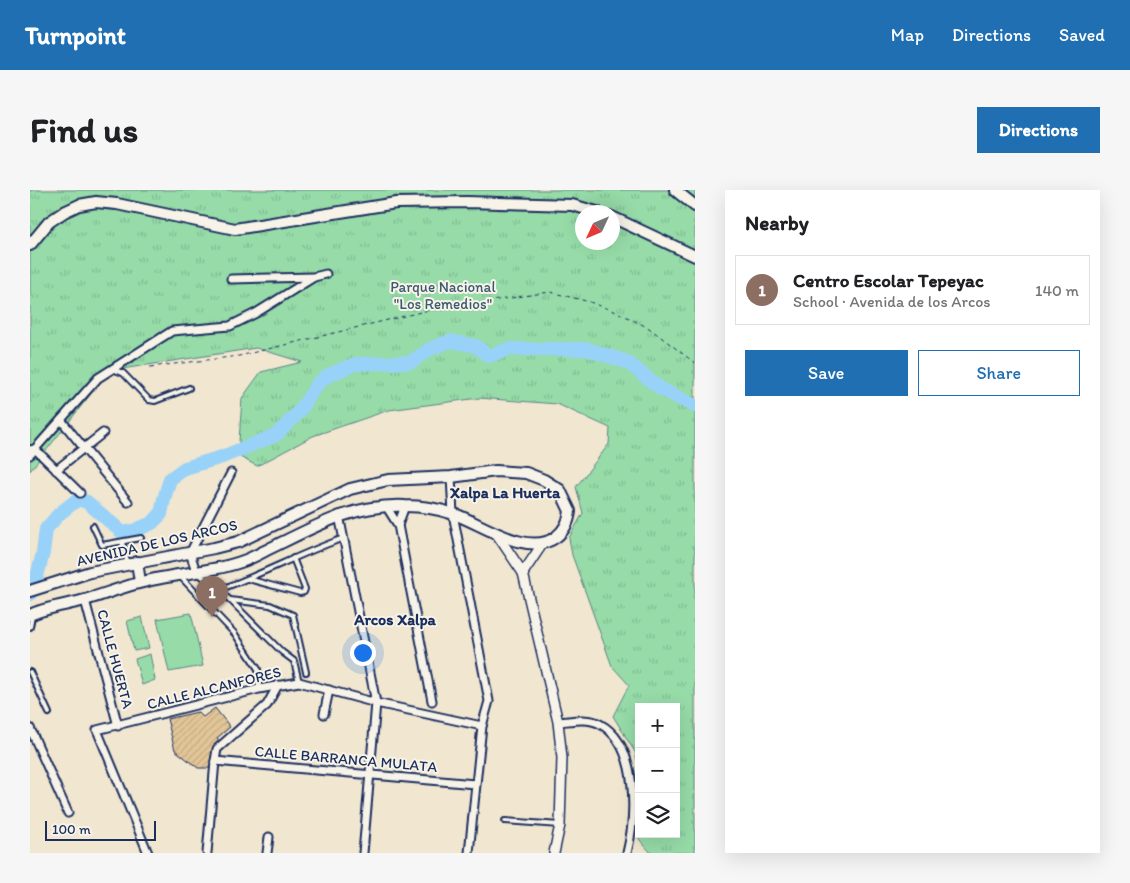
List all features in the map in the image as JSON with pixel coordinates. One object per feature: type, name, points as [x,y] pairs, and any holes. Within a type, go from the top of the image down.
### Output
[{"type":"main road","points":[[675,190],[695,206]]},
{"type":"main road","points":[[30,245],[49,222],[64,212],[79,205],[96,202],[117,204],[235,229],[396,203],[467,202],[575,206]]},
{"type":"main road","points":[[620,221],[695,256]]},
{"type":"main road","name":"AVENIDA DE LOS ARCOS","points":[[35,589],[90,572],[238,542],[350,489],[388,480],[451,477],[496,471],[526,473],[560,490],[570,511],[570,518],[564,529],[552,540],[543,543]]},
{"type":"main road","points":[[31,614],[85,600],[140,582],[180,576],[246,560],[339,515],[360,509],[386,506],[429,508],[453,514],[522,542],[543,543]]},
{"type":"main road","points":[[132,563],[140,582]]},
{"type":"street","points":[[231,279],[314,277],[326,274]]},
{"type":"street","points":[[80,493],[56,470],[32,451],[98,378],[172,332],[230,326],[256,313],[314,277]]},
{"type":"street","points":[[61,420],[128,502]]},
{"type":"street","points":[[56,470],[102,433]]},
{"type":"street","points":[[196,572],[190,553],[231,473]]},
{"type":"street","points":[[451,477],[453,514],[489,701],[482,726],[469,853]]},
{"type":"street","points":[[386,506],[398,525],[432,701]]},
{"type":"street","points":[[398,525],[405,506]]},
{"type":"street","points":[[339,515],[376,703],[363,853]]},
{"type":"street","points":[[496,533],[523,573],[558,722],[562,758],[560,825],[554,853]]},
{"type":"street","points":[[523,573],[543,543]]},
{"type":"street","name":"CALLE HUERTA","points":[[85,600],[118,726]]},
{"type":"street","name":"CALLE ALCANFORES","points":[[148,853],[98,730],[278,685],[299,682],[376,703],[482,726]]},
{"type":"street","points":[[207,853],[214,761],[217,749],[267,705],[278,685]]},
{"type":"street","points":[[324,714],[328,690]]},
{"type":"street","points":[[558,722],[586,720],[599,724],[610,732],[619,744],[627,762],[632,783],[633,807],[628,849],[635,853]]},
{"type":"street","points":[[30,728],[68,813]]},
{"type":"street","name":"CALLE BARRANCA MULATA","points":[[214,761],[475,784]]},
{"type":"street","points":[[267,853],[269,837]]},
{"type":"lane","points":[[112,369],[123,373],[149,400],[155,401],[189,388]]},
{"type":"lane","points":[[94,526],[102,545],[141,538]]},
{"type":"lane","points":[[218,590],[344,538]]},
{"type":"lane","points":[[122,542],[132,563]]},
{"type":"lane","points":[[248,579],[293,592],[304,592],[305,589],[293,558]]},
{"type":"lane","points":[[196,572],[230,600],[282,652],[294,661],[299,682]]},
{"type":"lane","points":[[180,576],[235,634],[258,669],[259,690]]},
{"type":"lane","points":[[230,600],[270,605],[293,615],[306,672]]},
{"type":"lane","points":[[30,627],[31,614]]},
{"type":"lane","points":[[294,661],[303,660]]},
{"type":"lane","points":[[30,672],[49,713]]},
{"type":"lane","points":[[505,821],[560,825]]},
{"type":"path","points":[[150,367],[239,356],[425,311],[550,292],[590,302],[619,313],[649,328],[695,363]]},
{"type":"green space","name":"Parque Nacional \"Los Remedios\"","points":[[30,190],[695,190],[695,853],[651,853],[639,839],[680,838],[680,703],[635,703],[635,752],[613,716],[629,685],[612,666],[572,555],[569,538],[583,513],[576,487],[609,444],[610,428],[557,404],[479,398],[389,410],[313,436],[257,466],[238,456],[242,398],[261,372],[302,362],[256,348],[109,371],[30,471]]},
{"type":"green space","points":[[191,613],[203,666],[169,672],[157,619]]},
{"type":"green space","points":[[142,617],[149,648],[134,651],[127,621]]},
{"type":"green space","points":[[150,654],[155,680],[142,685],[135,659]]},
{"type":"building","points":[[215,708],[230,727],[217,738],[221,743],[213,751],[210,768],[198,768],[175,750],[167,719],[198,712],[203,717]]},
{"type":"waterway","points":[[30,594],[43,553],[46,529],[59,514],[78,499],[87,502],[123,533],[152,523],[161,514],[170,479],[185,468],[222,457],[276,435],[299,412],[318,383],[329,375],[355,364],[411,362],[430,349],[450,341],[476,346],[489,356],[509,349],[587,349],[627,362],[661,389],[695,406]]},
{"type":"place","name":"Centro Escolar Tepeyac","points":[[212,617]]},
{"type":"district","name":"Xalpa La Huerta","points":[[505,492]]},
{"type":"district","name":"Arcos Xalpa","points":[[395,619]]}]
